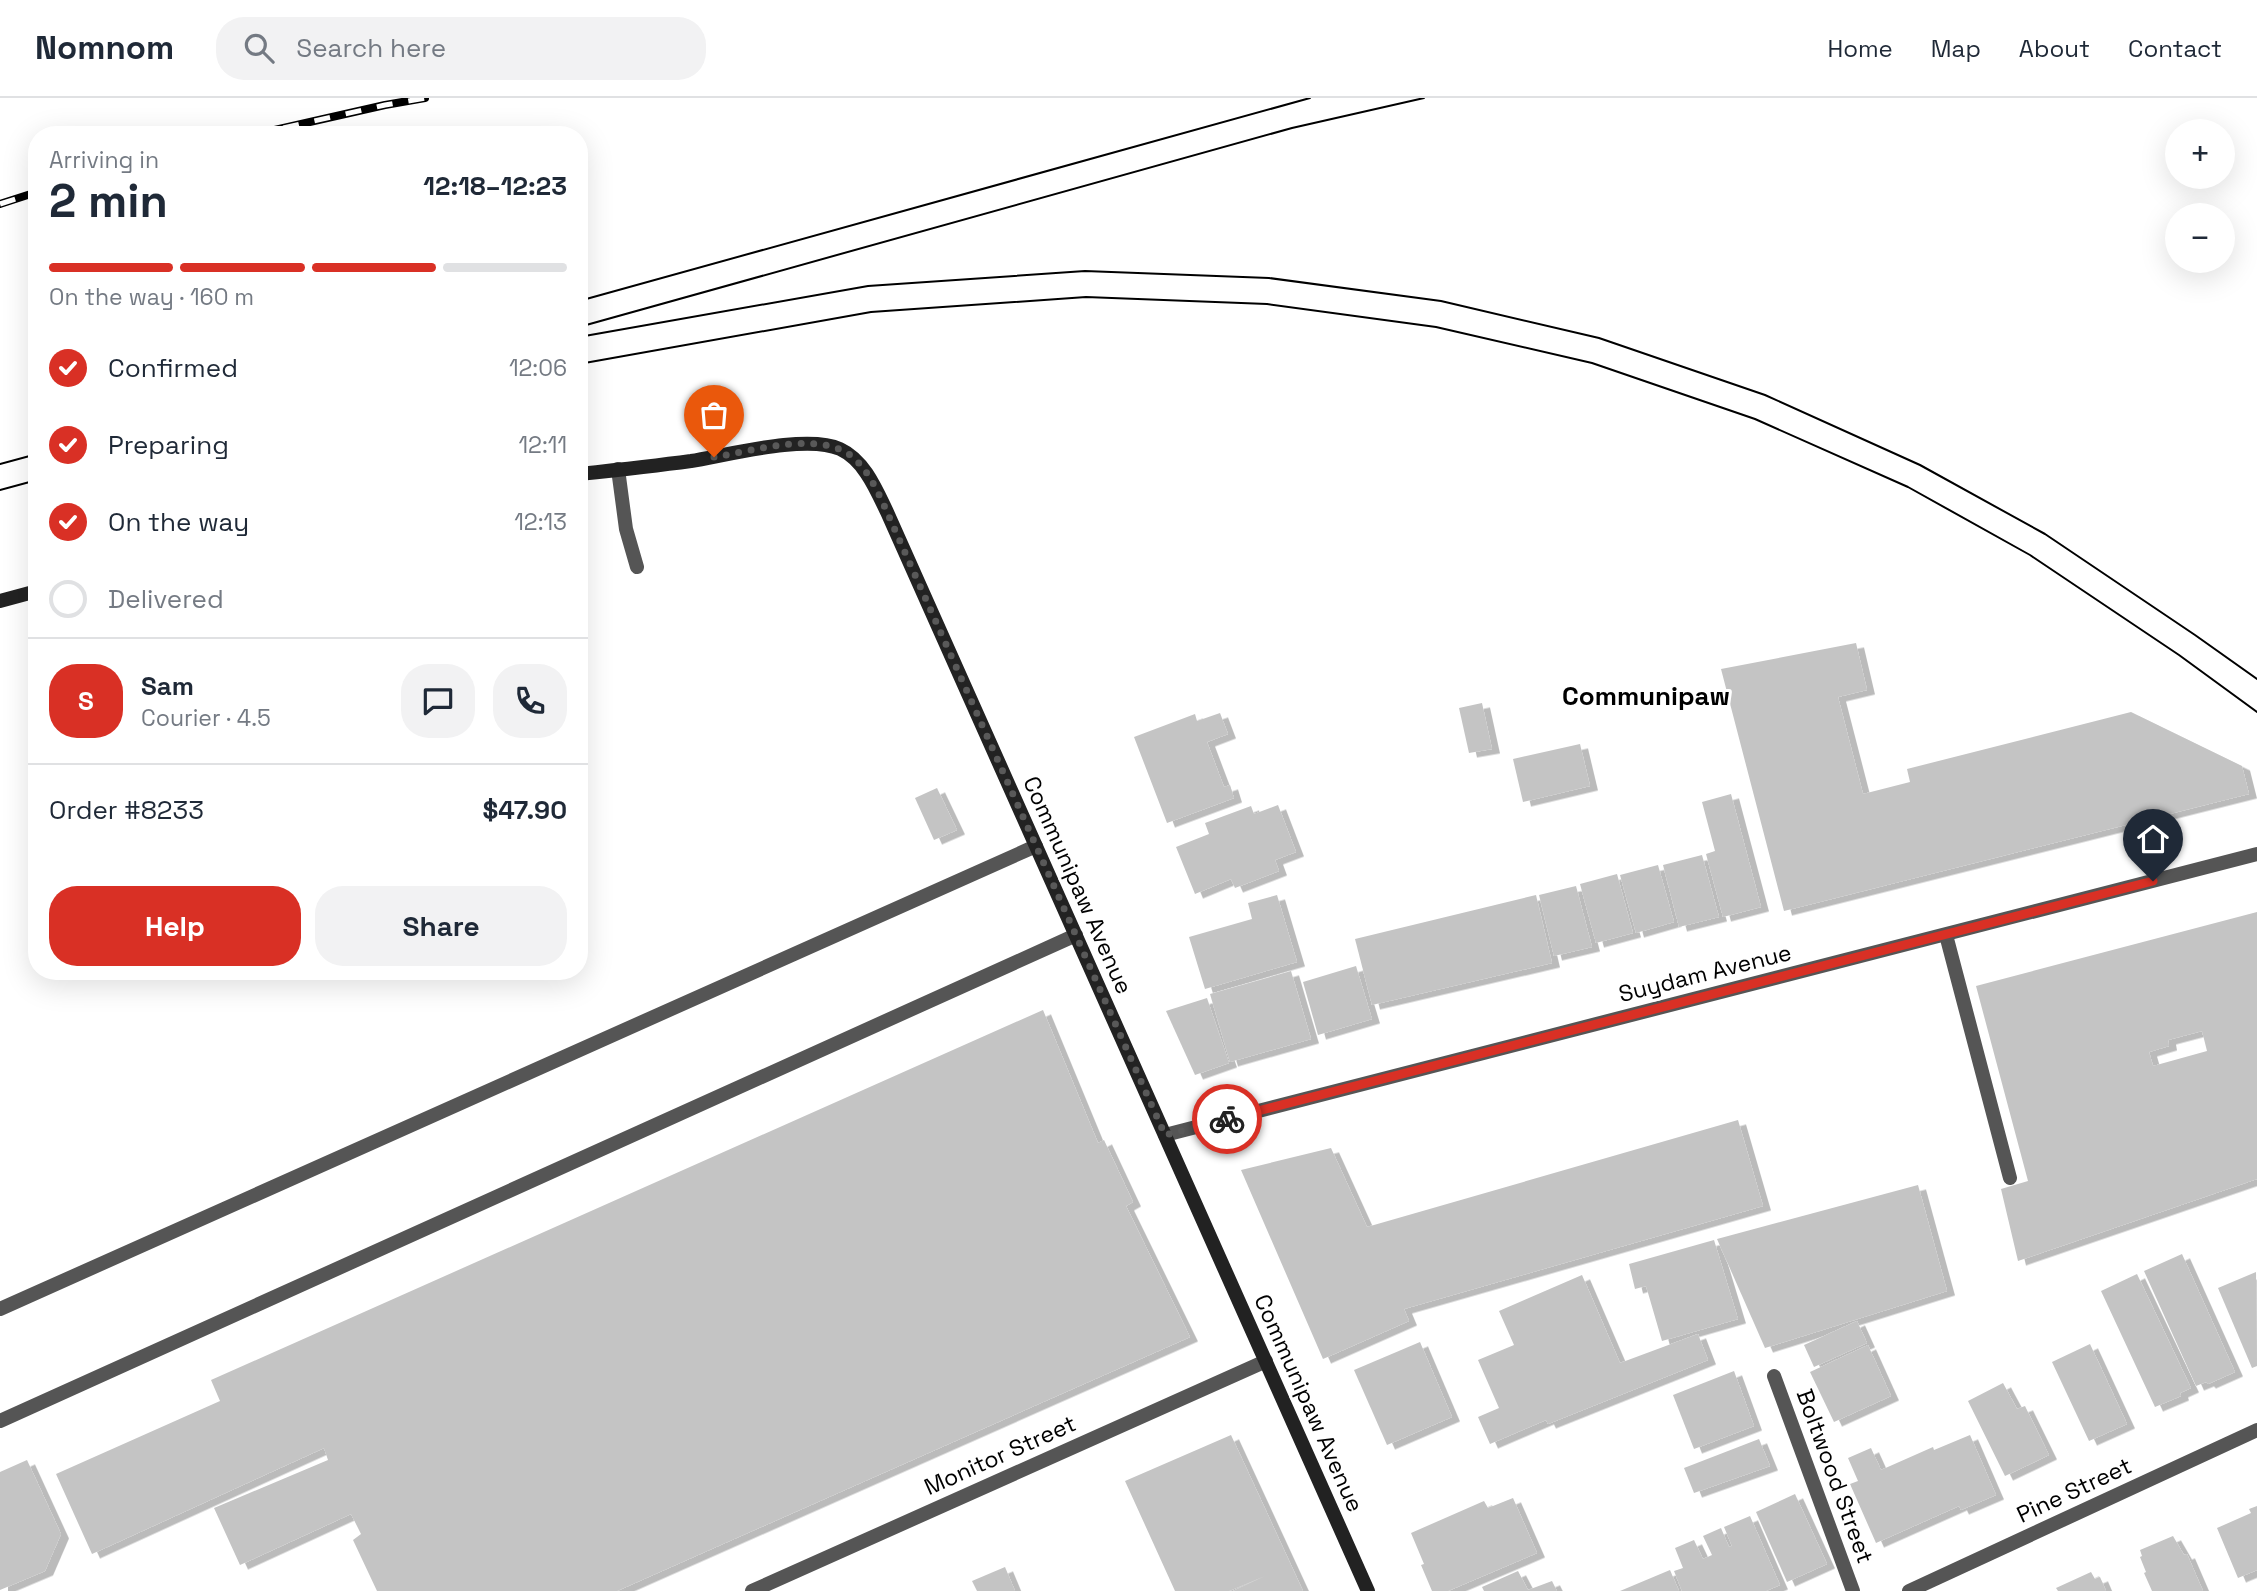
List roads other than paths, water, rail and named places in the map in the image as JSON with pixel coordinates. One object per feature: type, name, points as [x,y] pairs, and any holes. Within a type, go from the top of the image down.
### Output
[{"type":"street","name":"Communipaw Avenue","points":[[588,473],[806,443],[840,449],[856,460],[867,475],[883,503],[1368,1591]]},
{"type":"street","points":[[618,469],[626,529],[638,567]]},
{"type":"street","points":[[0,601],[28,593]]},
{"type":"street","points":[[0,1309],[1036,846]]},
{"type":"street","name":"Suydam Avenue","points":[[1165,1135],[2257,854]]},
{"type":"street","points":[[1946,935],[2010,1178]]},
{"type":"street","points":[[0,1421],[1076,936]]},
{"type":"street","name":"Monitor Street","points":[[752,1591],[1266,1361]]},
{"type":"street","name":"Boltwood Street","points":[[1774,1376],[1853,1591]]},
{"type":"street","name":"Pine Street","points":[[1909,1591],[2257,1430]]},
{"type":"tram line","points":[[588,299],[1310,98]]},
{"type":"tram line","points":[[588,324],[1292,128],[1424,98]]},
{"type":"tram line","points":[[588,335],[868,286],[1085,271],[1269,278],[1441,301],[1599,338],[1765,395],[1920,465],[2045,534],[2257,679]]},
{"type":"tram line","points":[[588,362],[871,312],[1086,297],[1267,304],[1436,327],[1592,363],[1755,419],[1908,487],[2030,555],[2179,655],[2257,712]]},
{"type":"tram line","points":[[0,464],[28,456]]},
{"type":"tram line","points":[[0,490],[28,482]]},
{"type":"railway","points":[[292,126],[425,98]]},
{"type":"railway","points":[[0,204],[28,195]]},
{"type":"district","name":"Communipaw","points":[[1646,696]]}]
